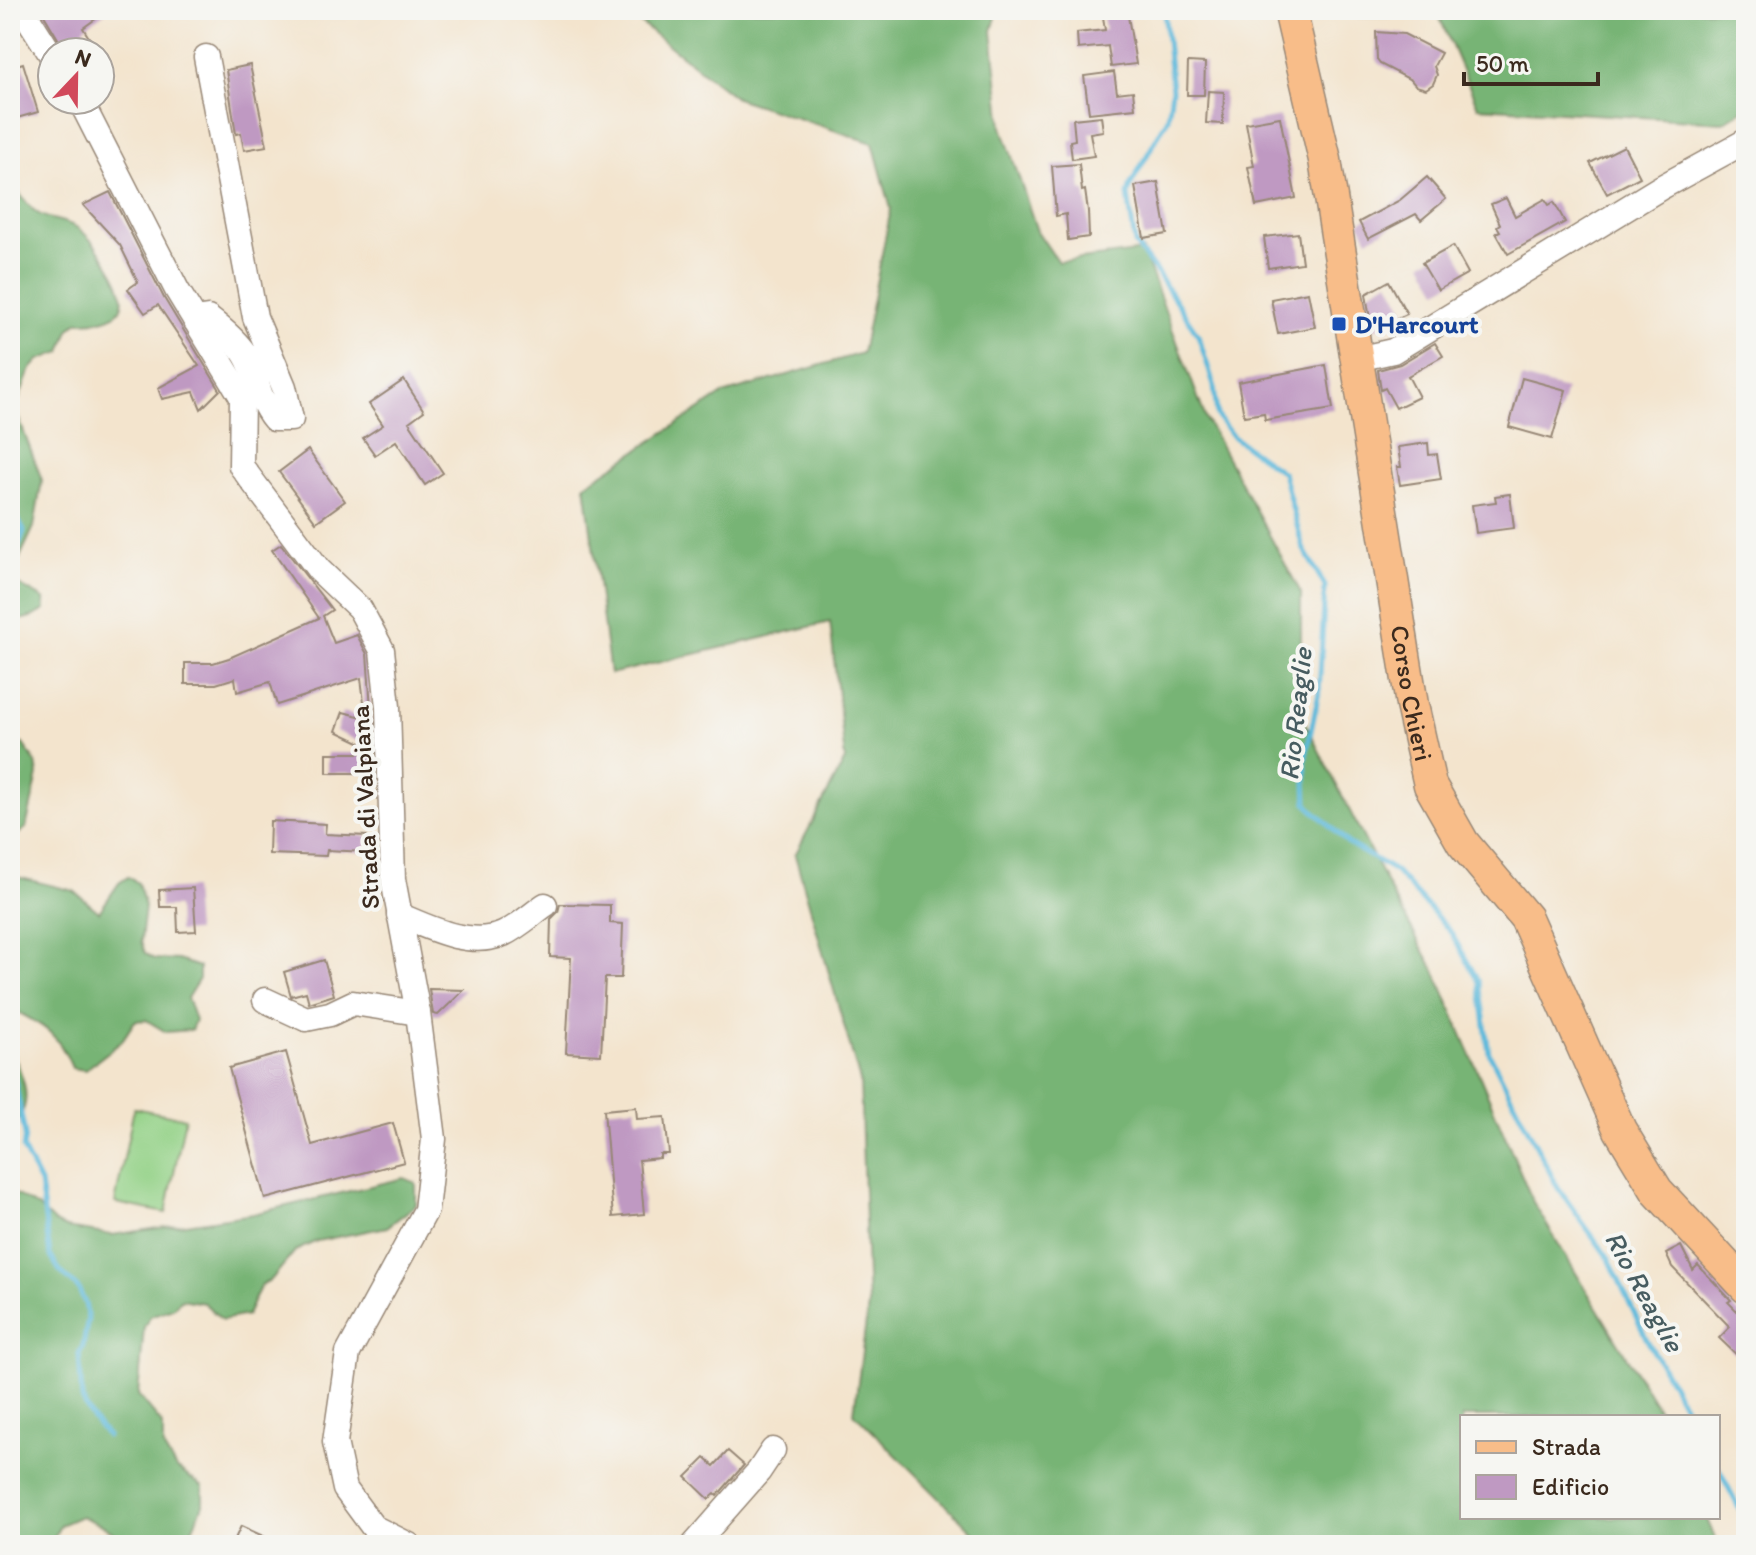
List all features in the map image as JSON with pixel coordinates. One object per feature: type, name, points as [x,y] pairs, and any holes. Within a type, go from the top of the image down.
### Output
[{"type":"main road","name":"Corso Chieri","points":[[1290,10],[1325,160],[1412,705],[1430,785],[1463,843],[1526,918],[1620,1130],[1657,1191],[1746,1287]]},
{"type":"street","points":[[23,10],[39,36]]},
{"type":"street","points":[[195,320],[208,318],[224,330],[246,355],[263,405],[274,419],[291,419],[284,387],[255,317],[206,57]]},
{"type":"street","name":"Strada di Valpiana","points":[[88,116],[177,290],[242,397],[241,466],[319,570],[360,609],[382,650],[388,707],[393,879],[418,1013],[434,1139],[426,1210],[348,1353],[335,1442],[345,1489],[373,1527],[409,1545]]},
{"type":"street","points":[[1357,359],[1393,351],[1660,188],[1746,141]]},
{"type":"street","points":[[399,915],[439,932],[469,939],[501,935],[545,905]]},
{"type":"street","points":[[265,1000],[306,1019],[330,1014],[353,1003],[418,1013]]},
{"type":"street","points":[[694,1545],[759,1471],[773,1450]]},
{"type":"green space","points":[[624,10],[998,10],[992,31],[1002,127],[1037,231],[1058,262],[1143,251],[1206,419],[1301,593],[1301,715],[1436,973],[1533,1202],[1662,1415],[1460,1415],[1460,1519],[1707,1519],[1718,1545],[1000,1545],[976,1535],[854,1413],[868,1306],[860,1081],[795,855],[845,760],[830,622],[610,674],[585,485],[723,394],[862,353],[891,209],[873,143],[736,98]]},
{"type":"green space","points":[[1305,10],[1746,10],[1746,108],[1723,122],[1478,107],[1439,16],[1307,17]]},
{"type":"green space","points":[[10,181],[35,211],[75,226],[88,237],[118,281],[123,302],[120,310],[105,319],[77,322],[69,330],[61,352],[39,360],[30,370],[18,402],[17,414],[42,480],[34,527],[14,570],[14,582],[44,599],[45,610],[10,623]]},
{"type":"green space","points":[[10,739],[23,744],[36,763],[38,775],[26,828],[17,835],[10,854]]},
{"type":"green space","points":[[10,858],[17,877],[74,891],[99,912],[119,883],[128,877],[138,883],[145,906],[141,941],[145,953],[154,959],[178,960],[199,967],[199,979],[187,998],[195,1020],[191,1030],[166,1032],[146,1020],[135,1021],[121,1042],[85,1070],[72,1068],[56,1038],[42,1026],[10,1010]]},
{"type":"green space","points":[[10,1047],[23,1078],[25,1099],[24,1109],[10,1127]]},
{"type":"green space","points":[[134,1108],[185,1118],[166,1213],[115,1203]]},
{"type":"green space","points":[[404,1178],[416,1183],[416,1205],[387,1227],[317,1241],[295,1251],[272,1279],[261,1285],[247,1315],[222,1320],[204,1303],[181,1299],[173,1308],[150,1316],[144,1327],[138,1395],[163,1425],[163,1447],[175,1467],[203,1487],[203,1505],[185,1545],[130,1545],[104,1526],[81,1516],[60,1525],[55,1545],[10,1545],[10,1191],[66,1228],[112,1235],[253,1214]]},
{"type":"building","points":[[41,10],[108,10],[83,28],[88,36],[56,36]]},
{"type":"building","points":[[1102,10],[1127,10],[1136,64],[1111,67],[1108,46],[1078,49],[1077,33],[1105,30]]},
{"type":"building","points":[[1376,32],[1404,34],[1441,53],[1434,66],[1437,75],[1433,84],[1426,89],[1416,86],[1411,80],[1380,64],[1377,60]]},
{"type":"building","points":[[1188,62],[1205,63],[1204,95],[1187,95]]},
{"type":"building","points":[[23,63],[36,113],[10,120],[10,67]]},
{"type":"building","points":[[250,65],[267,146],[244,150],[241,133],[236,134],[226,70]]},
{"type":"building","points":[[1114,72],[1117,93],[1133,91],[1135,108],[1089,113],[1084,76]]},
{"type":"building","points":[[1208,91],[1224,92],[1223,124],[1206,123]]},
{"type":"building","points":[[1101,116],[1103,131],[1090,133],[1094,156],[1072,159],[1070,141],[1075,140],[1073,119]]},
{"type":"building","points":[[1280,117],[1296,198],[1256,206],[1248,167],[1254,166],[1246,123]]},
{"type":"building","points":[[1624,146],[1640,177],[1607,194],[1590,163]]},
{"type":"building","points":[[1079,164],[1088,211],[1089,237],[1068,240],[1066,214],[1056,216],[1052,166]]},
{"type":"building","points":[[1427,177],[1446,199],[1421,220],[1416,214],[1368,239],[1359,222],[1400,200]]},
{"type":"building","points":[[1158,182],[1167,234],[1144,238],[1135,186]]},
{"type":"building","points":[[110,192],[164,298],[220,390],[201,409],[194,392],[162,399],[158,388],[199,366],[158,305],[145,313],[128,289],[138,282],[120,245],[83,205]]},
{"type":"building","points":[[1506,198],[1515,216],[1545,199],[1549,205],[1554,202],[1565,222],[1508,254],[1496,233],[1500,231],[1497,226],[1500,224],[1491,204]]},
{"type":"building","points":[[1298,233],[1302,263],[1268,268],[1264,237]]},
{"type":"building","points":[[1453,246],[1468,273],[1438,290],[1422,263]]},
{"type":"building","points":[[1389,281],[1407,314],[1376,328],[1371,326],[1366,294]]},
{"type":"building","points":[[1308,292],[1315,327],[1278,334],[1271,299]]},
{"type":"building","points":[[1435,343],[1443,356],[1408,376],[1419,397],[1396,408],[1385,388],[1381,390],[1378,370],[1400,364]]},
{"type":"building","points":[[1326,365],[1333,409],[1265,420],[1264,413],[1244,416],[1238,382]]},
{"type":"building","points":[[1522,378],[1566,390],[1552,439],[1509,427]]},
{"type":"building","points":[[404,380],[424,411],[409,422],[443,473],[425,485],[396,441],[375,455],[363,438],[383,425],[369,404]]},
{"type":"building","points":[[1428,443],[1429,455],[1437,454],[1441,479],[1400,485],[1398,447]]},
{"type":"building","points":[[308,450],[345,501],[316,522],[279,472]]},
{"type":"building","points":[[1510,494],[1514,528],[1476,533],[1472,505],[1496,502],[1495,496]]},
{"type":"building","points":[[281,544],[332,610],[323,616],[334,643],[357,635],[367,654],[374,749],[336,731],[343,712],[366,718],[361,678],[277,705],[270,682],[237,692],[235,678],[216,684],[185,684],[185,663],[213,663],[229,658],[319,618],[272,550]]},
{"type":"building","points":[[327,753],[374,753],[375,773],[327,773]]},
{"type":"building","points":[[270,821],[326,824],[325,834],[367,836],[366,852],[327,850],[326,856],[269,854]]},
{"type":"building","points":[[193,888],[196,931],[178,932],[177,907],[160,907],[159,890]]},
{"type":"building","points":[[560,904],[610,905],[610,923],[623,924],[621,978],[605,978],[601,1055],[566,1053],[571,958],[550,957],[551,919],[558,912]]},
{"type":"building","points":[[324,960],[334,995],[309,1003],[306,992],[291,996],[284,972]]},
{"type":"building","points":[[429,989],[464,990],[438,1015],[433,1014]]},
{"type":"building","points":[[286,1052],[312,1145],[393,1123],[404,1162],[265,1199],[229,1068]]},
{"type":"building","points":[[636,1107],[637,1119],[665,1117],[669,1154],[639,1160],[644,1214],[613,1217],[604,1110]]},
{"type":"building","points":[[1681,1246],[1693,1270],[1698,1265],[1742,1316],[1746,1311],[1746,1364],[1719,1338],[1730,1327],[1672,1267],[1666,1254]]},
{"type":"building","points":[[728,1451],[744,1465],[717,1496],[715,1494],[709,1499],[686,1477],[705,1458],[714,1466]]},
{"type":"building","points":[[241,1526],[283,1545],[232,1545]]},
{"type":"waterway","name":"Rio Reaglie","points":[[1164,10],[1172,90],[1168,118],[1131,184],[1128,195],[1135,244],[1198,335],[1214,385],[1217,416],[1232,436],[1283,473],[1303,548],[1325,586],[1319,692],[1305,760],[1307,804],[1349,844],[1395,871],[1450,931],[1479,982],[1489,1053],[1558,1188],[1609,1259],[1646,1338],[1689,1415]]},
{"type":"waterway","points":[[10,506],[24,531],[10,569]]},
{"type":"waterway","points":[[10,1070],[14,1076],[25,1135],[23,1149],[40,1183],[50,1255],[60,1271],[78,1288],[85,1303],[88,1318],[79,1354],[82,1399],[91,1417],[107,1436]]},
{"type":"waterway","name":"Rio Reaglie","points":[[1720,1471],[1746,1522]]},
{"type":"place","name":"D'Harcourt","points":[[1339,324]]}]
